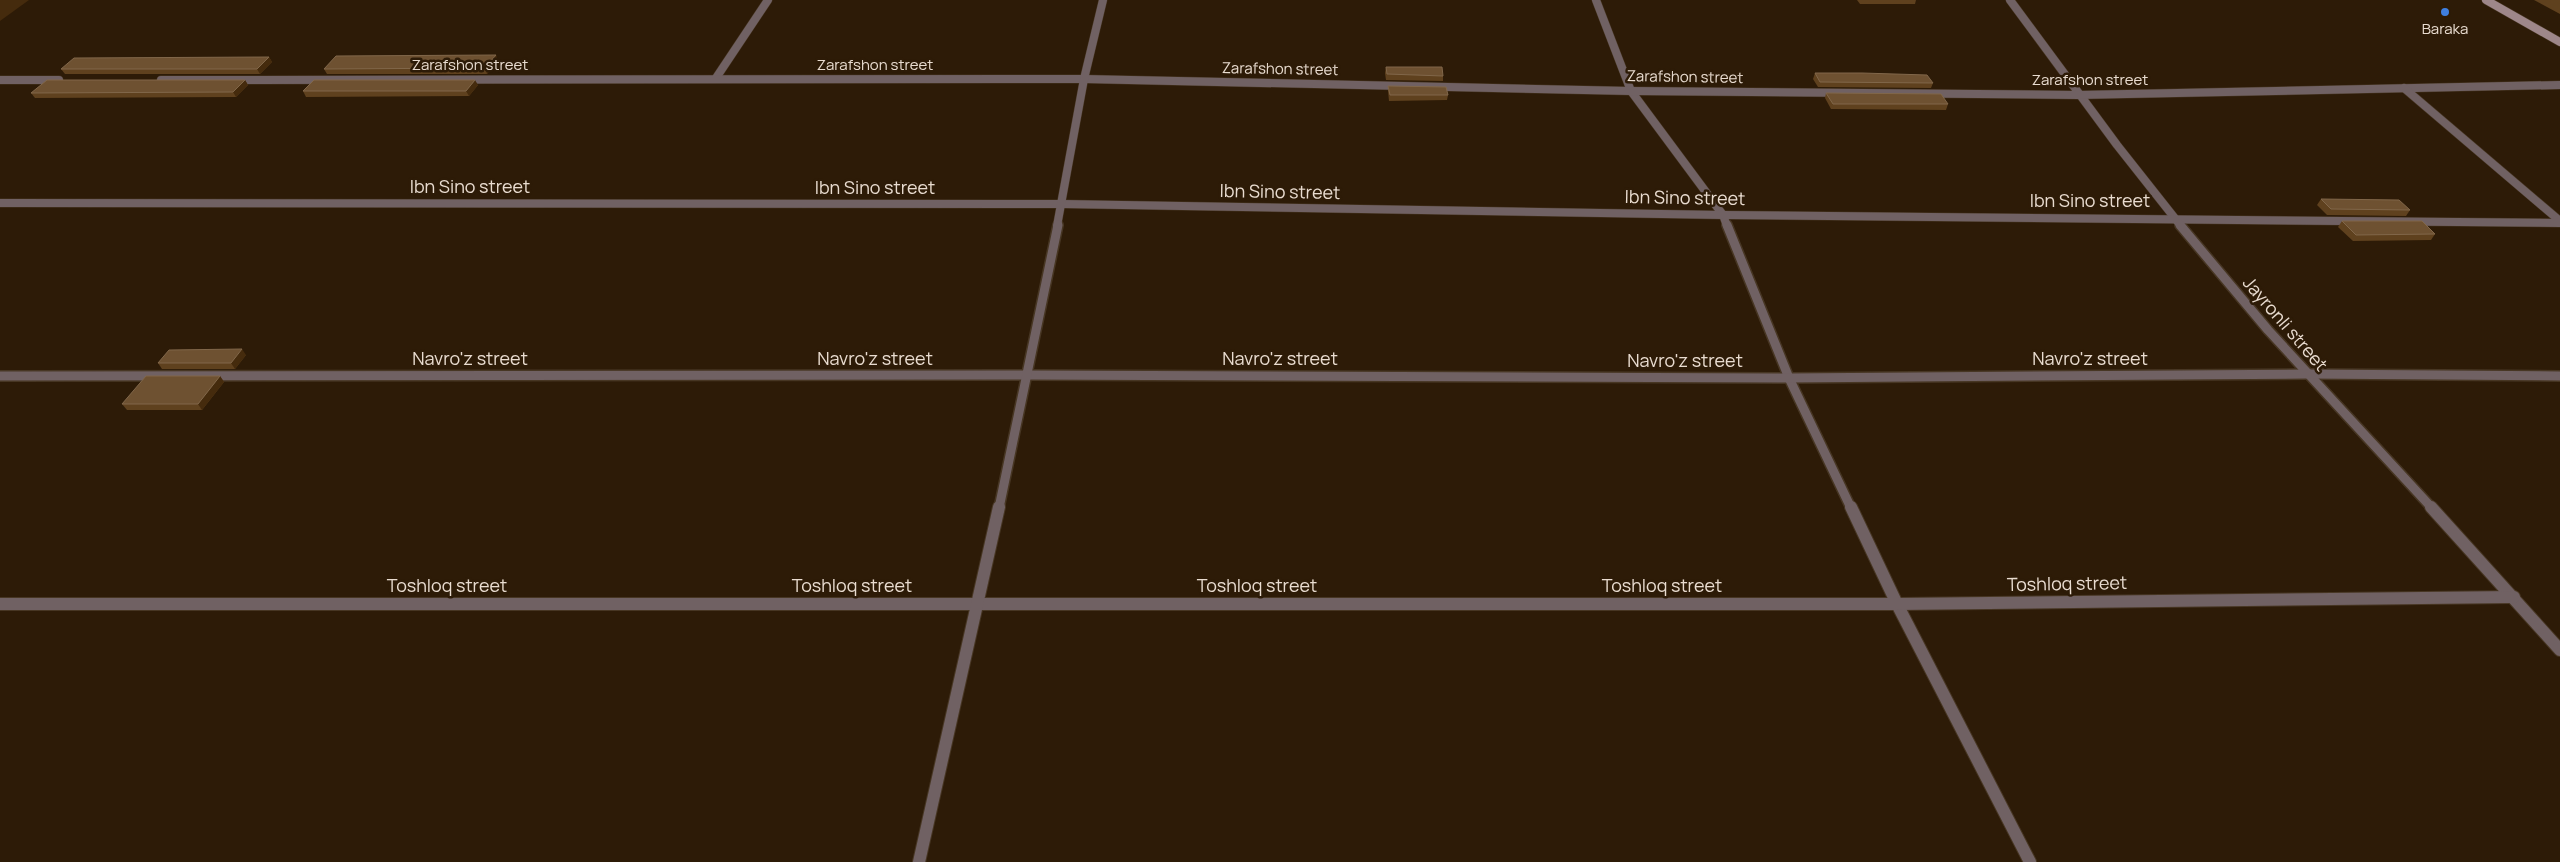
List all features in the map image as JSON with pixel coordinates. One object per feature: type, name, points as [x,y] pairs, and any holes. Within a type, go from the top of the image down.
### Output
[{"type":"street","points":[[716,78],[768,0]]},
{"type":"street","points":[[919,862],[979,604],[1062,204],[1084,79],[1103,0]]},
{"type":"street","points":[[1596,0],[1632,91],[1723,215],[1789,378],[1897,604],[2030,862]]},
{"type":"street","name":"Jayronli street","points":[[2010,0],[2078,95],[2172,218],[2307,374],[2514,597],[2560,650]]},
{"type":"street","points":[[2486,0],[2560,42]]},
{"type":"street","name":"Zarafshon street","points":[[149,80],[1084,79],[1632,91],[2078,95],[2560,85]]},
{"type":"street","points":[[0,80],[70,80]]},
{"type":"street","points":[[2404,88],[2560,222]]},
{"type":"street","name":"Ibn Sino street","points":[[0,203],[1062,204],[1723,215],[2560,222]]},
{"type":"street","name":"Navro'z street","points":[[0,376],[1026,375],[1789,378],[2307,374],[2560,376]]},
{"type":"street","name":"Toshloq street","points":[[0,604],[1897,604],[2514,597]]},
{"type":"building","points":[[496,55],[485,68],[324,69],[336,56]]},
{"type":"building","points":[[269,57],[257,69],[61,69],[74,58]]},
{"type":"building","points":[[1386,67],[1442,67],[1443,76],[1387,74]]},
{"type":"building","points":[[1815,73],[1927,75],[1933,83],[1820,82]]},
{"type":"building","points":[[47,80],[245,80],[233,92],[31,93]]},
{"type":"building","points":[[314,80],[475,80],[466,91],[303,91]]},
{"type":"building","points":[[1388,86],[1446,87],[1448,95],[1390,95]]},
{"type":"building","points":[[1826,93],[1941,94],[1948,104],[1833,104]]},
{"type":"building","points":[[2321,199],[2399,200],[2410,210],[2331,209]]},
{"type":"building","points":[[2342,221],[2422,221],[2435,234],[2356,235]]},
{"type":"building","points":[[242,349],[231,363],[158,363],[169,350]]},
{"type":"building","points":[[146,376],[220,376],[198,404],[122,404]]},
{"type":"place","name":"Baraka","points":[[2445,12]]}]
